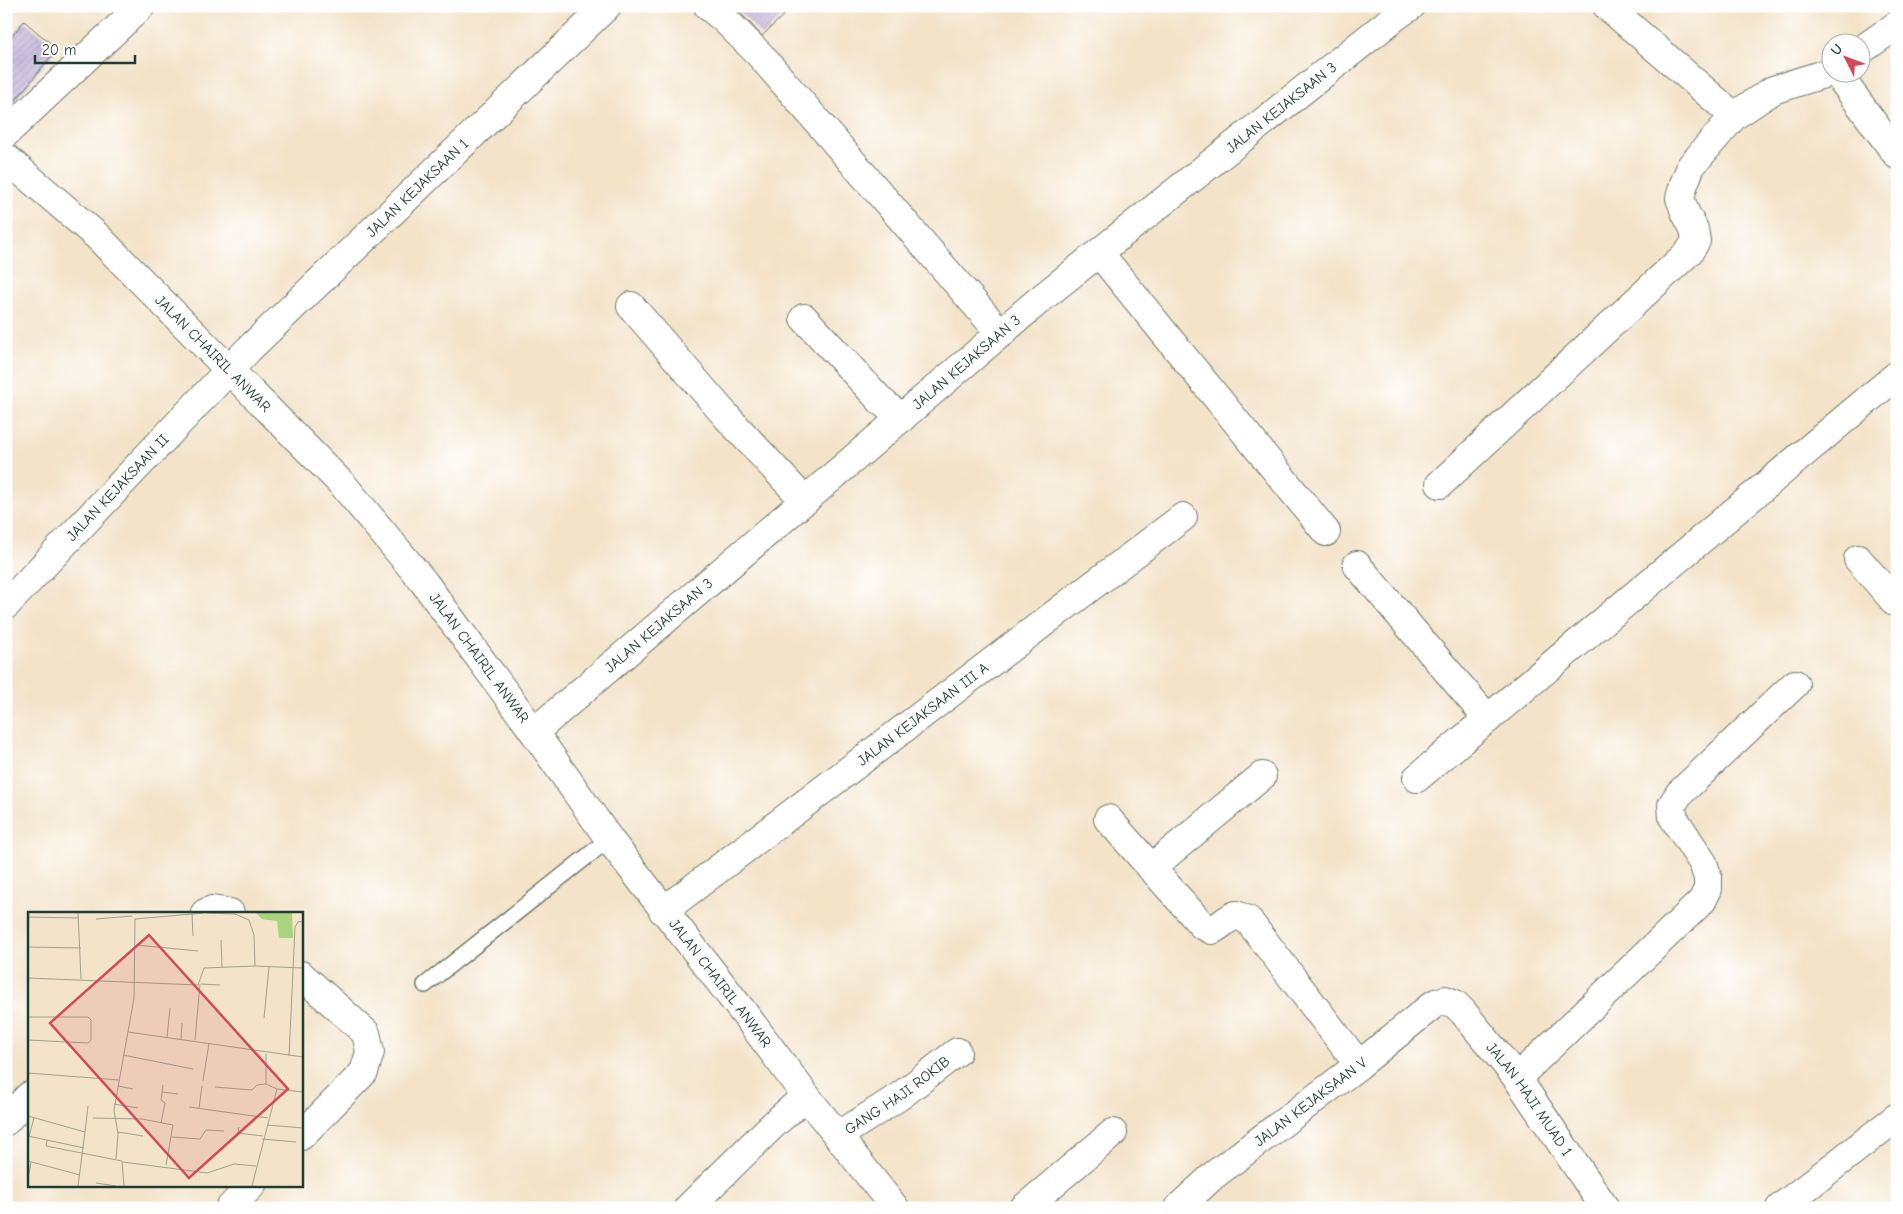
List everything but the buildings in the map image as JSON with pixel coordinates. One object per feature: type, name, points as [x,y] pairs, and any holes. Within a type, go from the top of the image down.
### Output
[{"type":"street","points":[[6,133],[141,6]]},
{"type":"street","name":"JALAN KEJAKSAAN 1","points":[[229,369],[607,6]]},
{"type":"street","points":[[708,6],[760,55],[1001,334]]},
{"type":"street","points":[[1607,6],[1734,116]]},
{"type":"street","name":"JALAN KEJAKSAAN 3","points":[[534,732],[1038,301],[1100,254],[1398,10]]},
{"type":"street","points":[[1870,44],[1897,25]]},
{"type":"street","points":[[1440,484],[1689,252],[1696,241],[1694,229],[1680,198],[1684,184],[1691,166],[1734,116],[1773,90],[1820,75]]},
{"type":"street","points":[[1843,82],[1897,155]]},
{"type":"street","name":"JALAN CHAIRIL ANWAR","points":[[6,158],[97,236],[350,494],[423,581],[534,732],[609,839],[806,1096],[895,1208]]},
{"type":"street","points":[[1100,254],[1326,532]]},
{"type":"street","points":[[631,306],[727,417],[805,501]]},
{"type":"street","points":[[804,318],[882,402],[902,418]]},
{"type":"street","name":"JALAN KEJAKSAAN II","points":[[6,606],[229,369]]},
{"type":"street","points":[[1417,778],[1897,375]]},
{"type":"street","name":"JALAN KEJAKSAAN III A","points":[[663,910],[1183,517]]},
{"type":"street","points":[[1858,559],[1895,602],[1897,600]]},
{"type":"street","points":[[1357,565],[1488,719]]},
{"type":"street","points":[[1516,1078],[1702,901],[1708,889],[1708,878],[1703,863],[1673,817],[1672,805],[1679,794],[1795,684]]},
{"type":"street","points":[[1151,868],[1262,776]]},
{"type":"street","points":[[1108,819],[1202,925],[1212,930],[1220,926],[1228,918],[1236,915],[1248,920],[1359,1066]]},
{"type":"street","points":[[207,912],[212,910],[224,912]]},
{"type":"street","points":[[302,976],[366,1033],[370,1052],[364,1072],[302,1135]]},
{"type":"street","name":"JALAN HAJI MUAD 1","points":[[1445,1000],[1455,1004],[1463,1012],[1516,1078],[1605,1208]]},
{"type":"street","name":"JALAN KEJAKSAAN V","points":[[1178,1208],[1214,1175],[1359,1066],[1434,1004],[1445,1000]]},
{"type":"street","name":"GANG HAJI ROKIB","points":[[838,1136],[900,1096],[957,1052]]},
{"type":"street","points":[[688,1208],[774,1124],[806,1096]]},
{"type":"street","points":[[6,1121],[28,1097]]},
{"type":"street","points":[[1780,1208],[1897,1117]]},
{"type":"street","points":[[1024,1208],[1113,1133]]},
{"type":"street","points":[[230,1208],[251,1186]]},
{"type":"lane","points":[[425,985],[609,839]]}]
